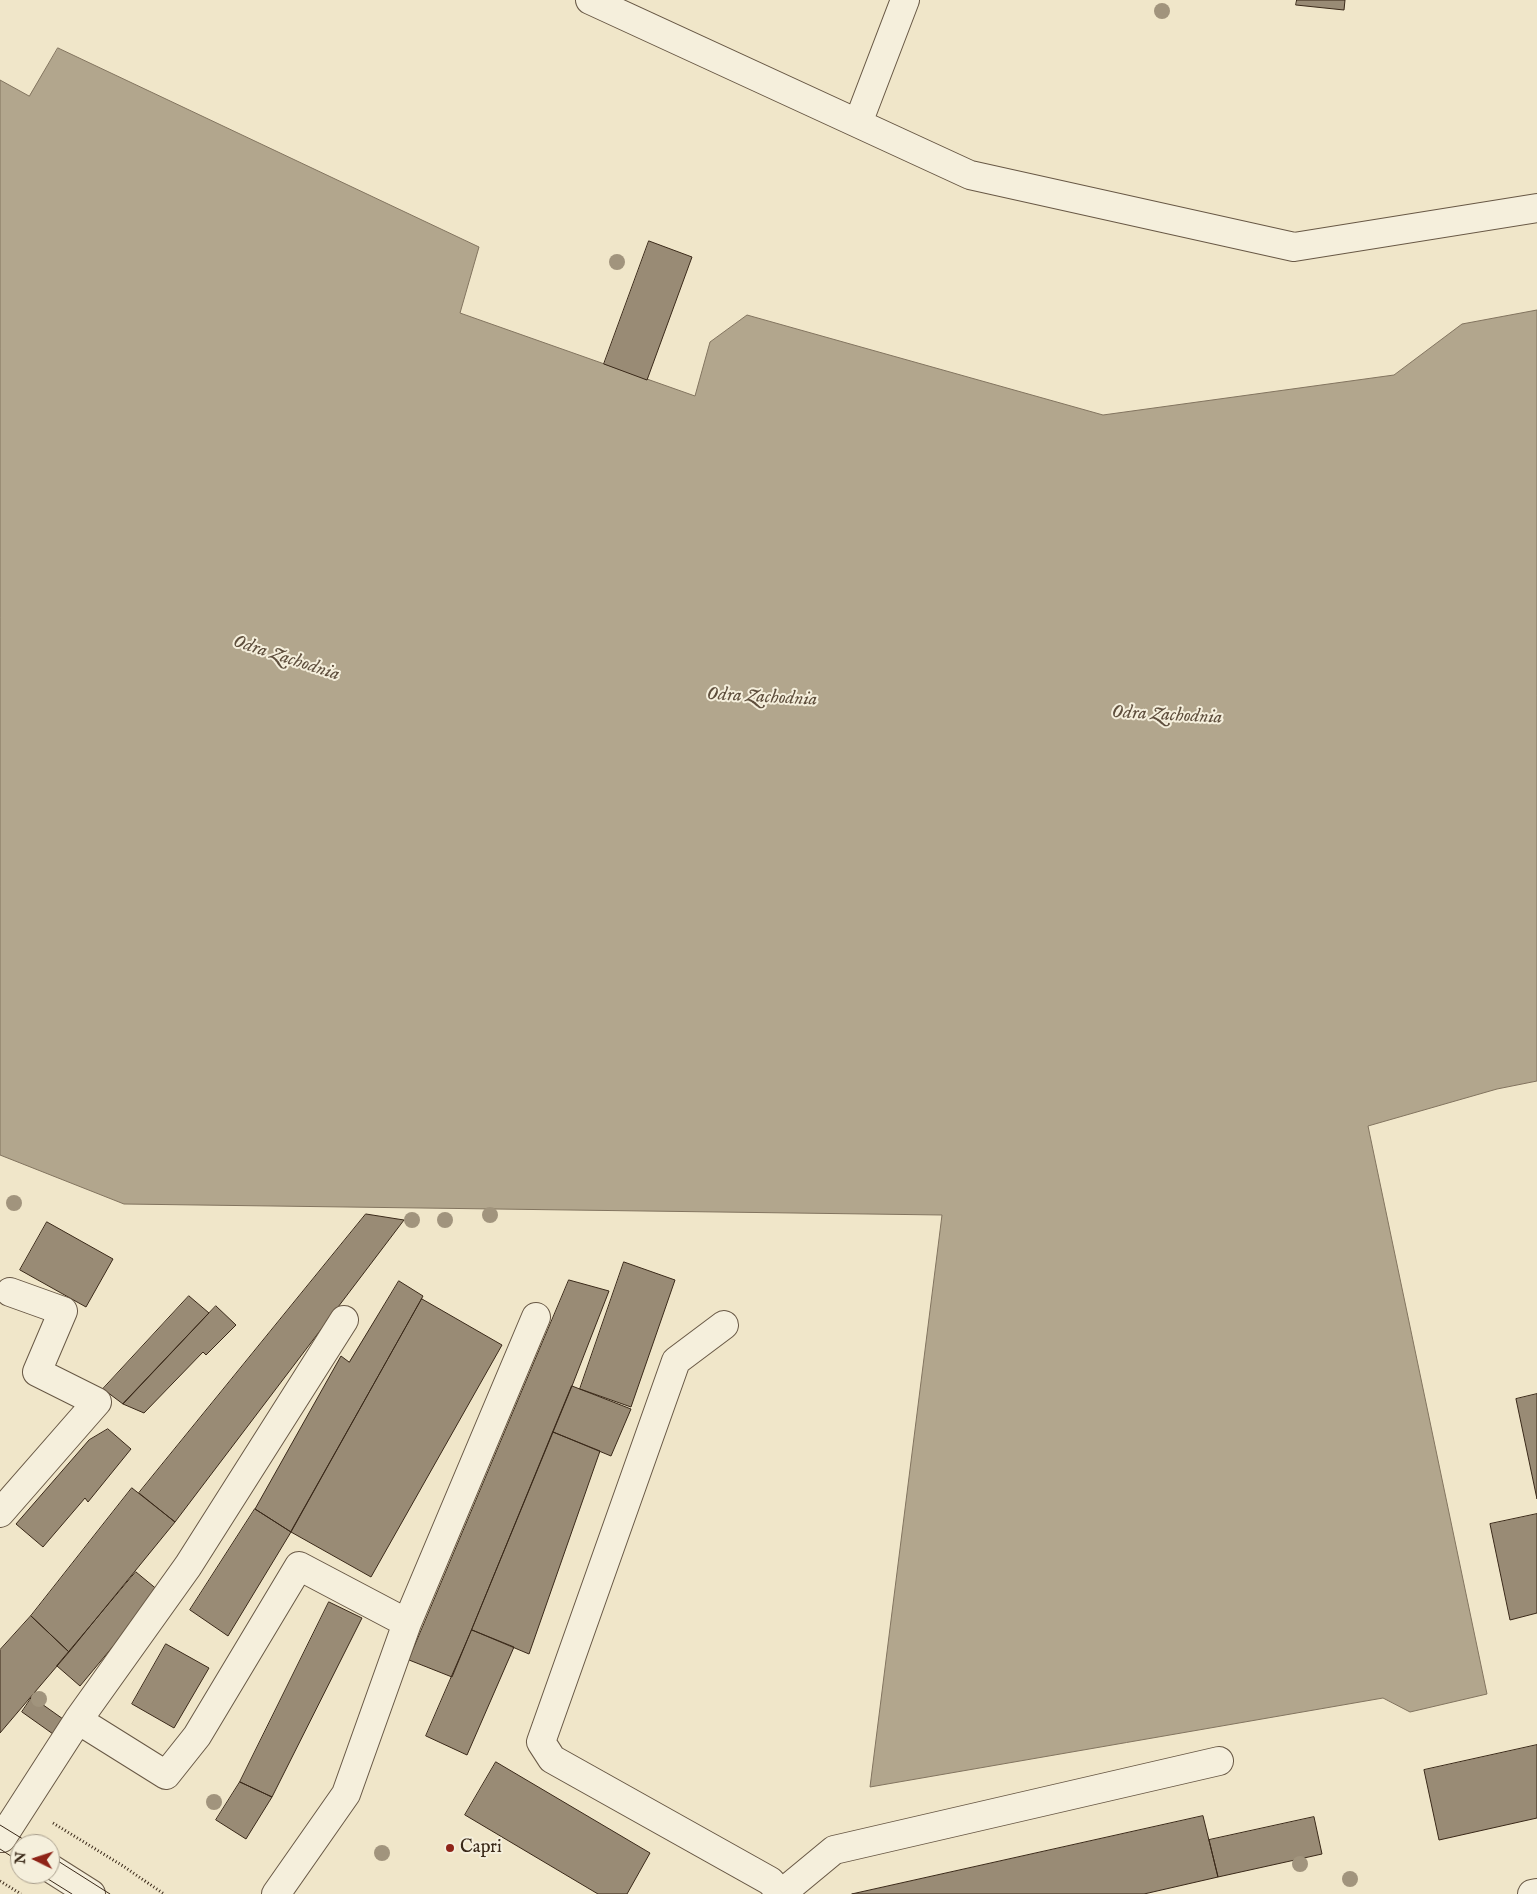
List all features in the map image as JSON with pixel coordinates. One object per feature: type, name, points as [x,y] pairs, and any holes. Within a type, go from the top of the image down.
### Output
[{"type":"street","points":[[590,0],[970,175],[1294,247],[1537,208]]},
{"type":"street","points":[[858,123],[905,0]]},
{"type":"street","points":[[0,1513],[10,1486],[97,1402],[38,1372],[63,1311],[10,1292]]},
{"type":"street","points":[[276,1894],[346,1794],[408,1624],[536,1317]]},
{"type":"street","points":[[7,1842],[23,1804],[78,1720],[188,1566],[344,1320]]},
{"type":"street","points":[[724,1325],[676,1361],[541,1742],[552,1759],[770,1881],[782,1894],[834,1850],[1219,1761]]},
{"type":"street","points":[[78,1720],[166,1775],[197,1736],[299,1566],[408,1624]]},
{"type":"street","points":[[60,1874],[91,1894]]},
{"type":"street","points":[[1532,1894],[1537,1893]]},
{"type":"path","points":[[23,1804],[116,1861],[164,1894]]},
{"type":"path","points":[[0,1881],[21,1894]]},
{"type":"water","name":"Odra Zachodnia","points":[[58,48],[479,247],[460,313],[695,396],[710,342],[747,315],[1103,415],[1394,375],[1462,324],[1537,310],[1537,1081],[1497,1089],[1368,1126],[1487,1694],[1410,1712],[1383,1698],[870,1787],[942,1215],[124,1204],[0,1155],[0,80],[29,96]]},
{"type":"building","points":[[1297,0],[1345,0],[1344,10],[1296,5]]},
{"type":"building","points":[[649,241],[692,257],[647,380],[604,364]]},
{"type":"building","points":[[366,1214],[404,1220],[175,1522],[139,1493]]},
{"type":"building","points":[[47,1222],[113,1259],[86,1307],[20,1270]]},
{"type":"building","points":[[624,1262],[675,1280],[631,1407],[580,1389]]},
{"type":"building","points":[[569,1280],[609,1291],[572,1386],[452,1677],[409,1660]]},
{"type":"building","points":[[399,1281],[423,1296],[291,1532],[255,1509],[341,1356],[349,1362]]},
{"type":"building","points":[[189,1296],[209,1313],[123,1404],[103,1389]]},
{"type":"building","points":[[422,1299],[502,1345],[371,1577],[291,1532]]},
{"type":"building","points":[[216,1306],[236,1325],[206,1355],[203,1352],[144,1413],[123,1404]]},
{"type":"building","points":[[572,1386],[631,1409],[611,1456],[553,1432]]},
{"type":"building","points":[[1537,1394],[1537,1499],[1516,1399]]},
{"type":"building","points":[[108,1429],[131,1449],[88,1502],[85,1498],[43,1547],[16,1524],[89,1440]]},
{"type":"building","points":[[553,1432],[600,1451],[529,1654],[472,1630]]},
{"type":"building","points":[[132,1488],[175,1522],[69,1652],[31,1616]]},
{"type":"building","points":[[255,1509],[291,1532],[228,1636],[190,1610]]},
{"type":"building","points":[[1537,1514],[1537,1613],[1510,1620],[1490,1524]]},
{"type":"building","points":[[136,1572],[159,1591],[80,1686],[57,1666]]},
{"type":"building","points":[[329,1602],[362,1618],[272,1797],[240,1782]]},
{"type":"building","points":[[31,1616],[69,1652],[0,1733],[0,1650]]},
{"type":"building","points":[[472,1630],[514,1647],[467,1755],[426,1736]]},
{"type":"building","points":[[166,1644],[209,1668],[174,1728],[132,1704]]},
{"type":"building","points":[[32,1697],[63,1719],[53,1734],[22,1712]]},
{"type":"building","points":[[1537,1745],[1537,1818],[1439,1840],[1424,1770]]},
{"type":"building","points":[[496,1762],[650,1853],[627,1894],[598,1894],[465,1815]]},
{"type":"building","points":[[240,1782],[272,1797],[246,1839],[216,1820]]},
{"type":"building","points":[[1203,1816],[1218,1877],[1144,1894],[852,1894]]},
{"type":"building","points":[[1314,1817],[1322,1854],[1218,1877],[1209,1840]]},
{"type":"tram line","points":[[0,1825],[15,1834]]},
{"type":"tram line","points":[[0,1849],[10,1856]]},
{"type":"tram line","points":[[60,1862],[110,1894]]},
{"type":"tram line","points":[[56,1884],[72,1894]]},
{"type":"place","name":"Capri","points":[[450,1848]]}]
